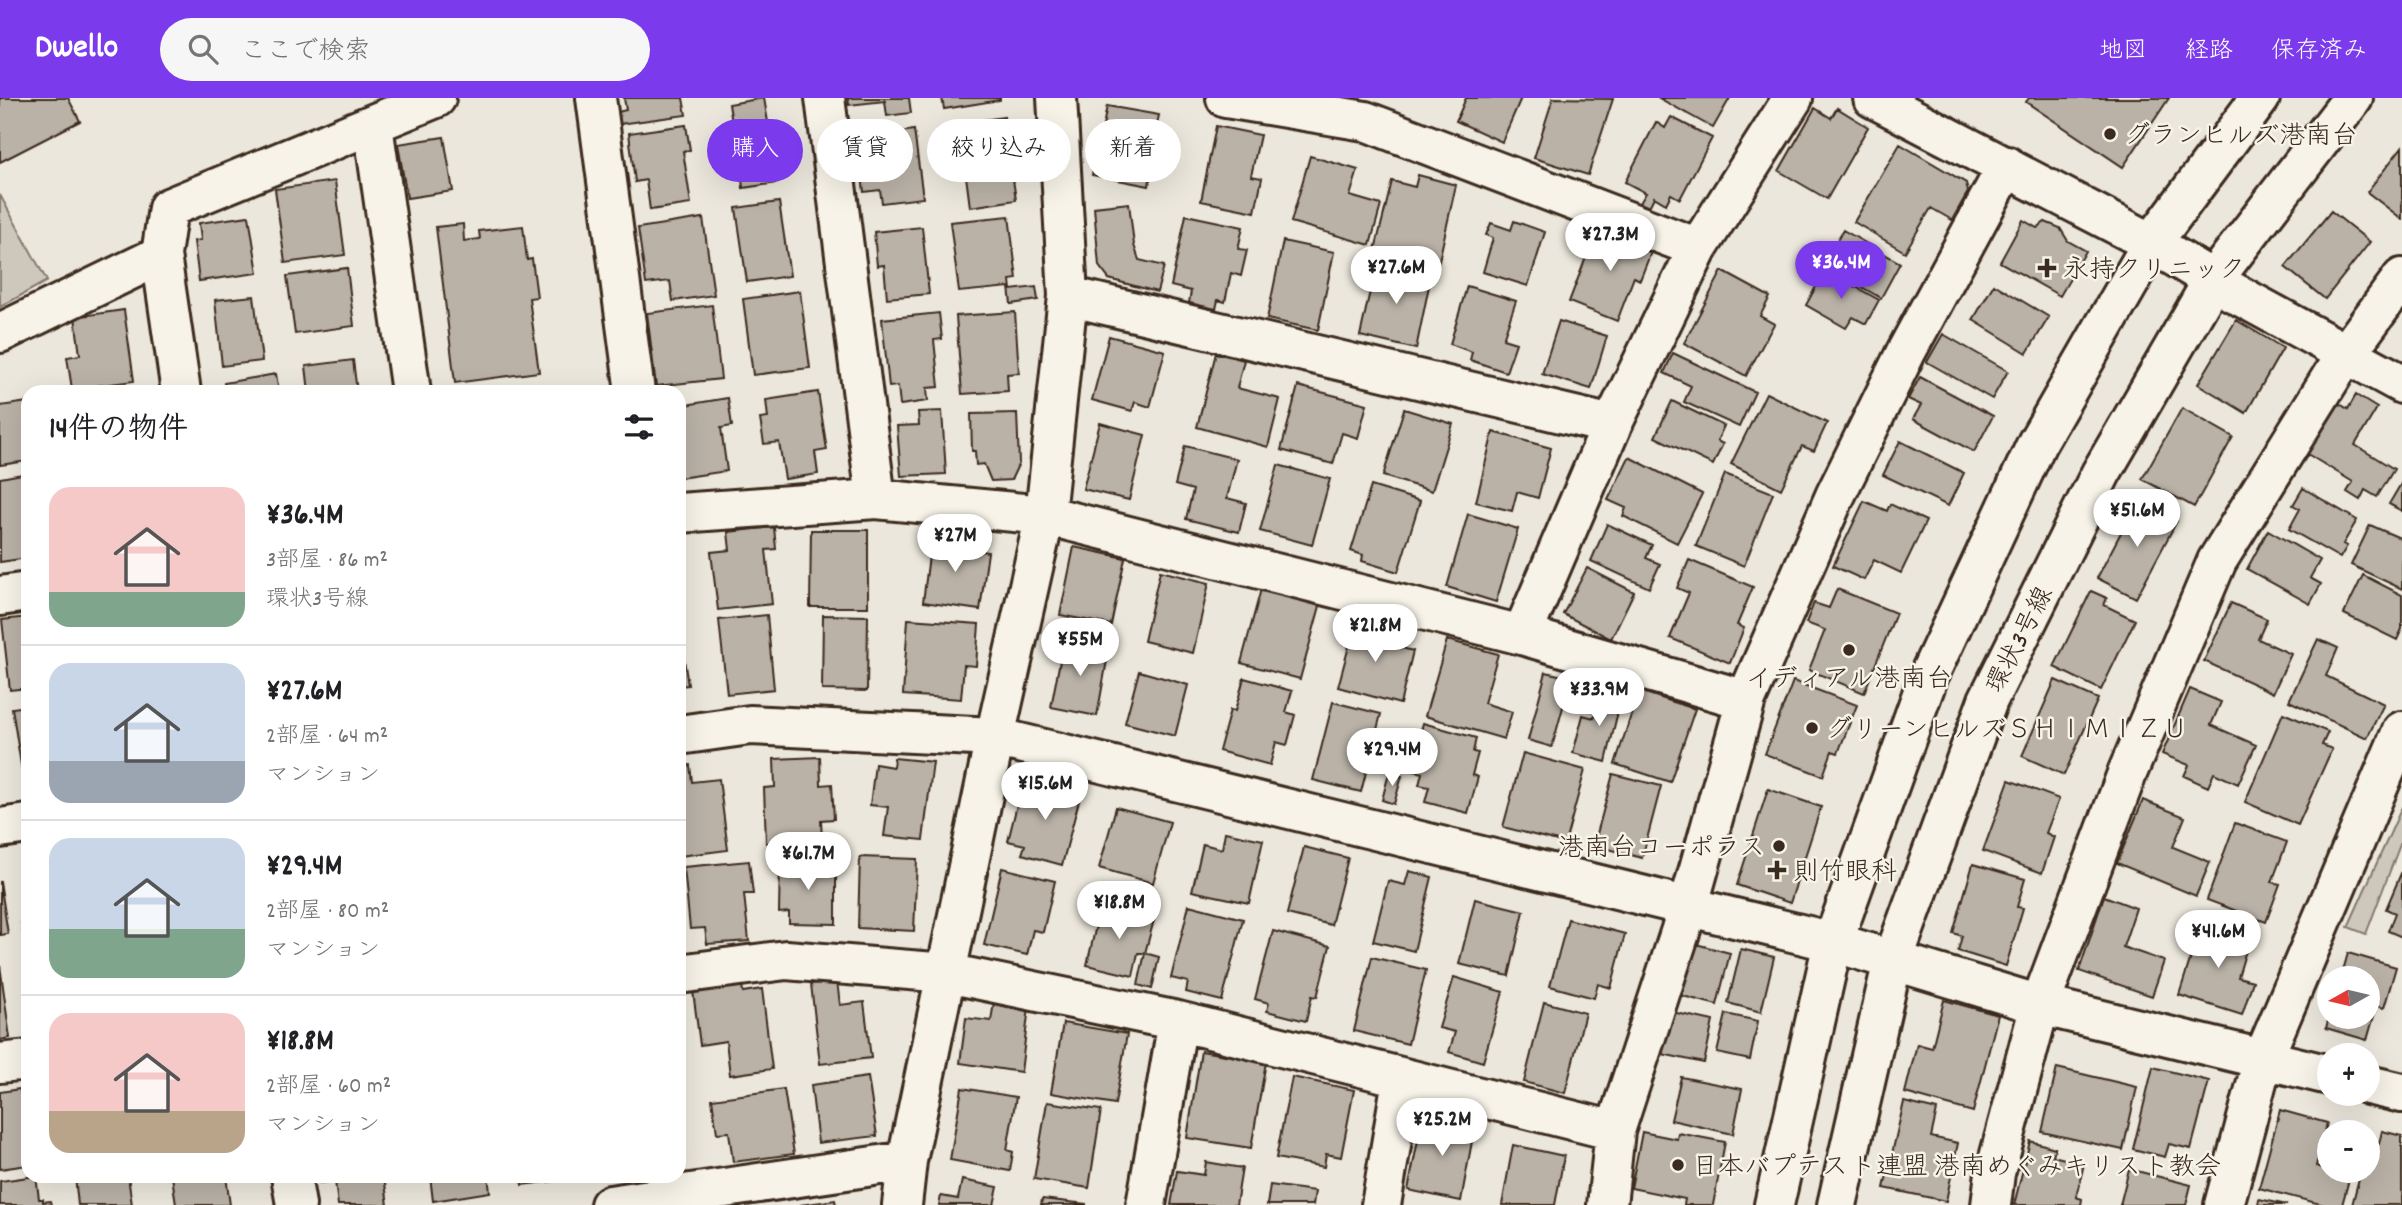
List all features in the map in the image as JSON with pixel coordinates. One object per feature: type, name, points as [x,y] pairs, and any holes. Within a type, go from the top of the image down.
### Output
[{"type":"street","points":[[180,385],[161,255],[167,208],[436,98]]},
{"type":"street","points":[[596,98],[634,385]]},
{"type":"street","points":[[825,98],[876,499]]},
{"type":"street","points":[[902,1205],[907,1161],[995,737],[1045,515],[1068,296],[1057,98]]},
{"type":"street","points":[[1226,98],[1365,121],[1698,248]]},
{"type":"street","points":[[1522,635],[1612,425],[1698,248],[1793,98]]},
{"type":"street","points":[[1774,1205],[1833,942],[1929,675],[2037,443],[2152,243],[2260,98]]},
{"type":"street","name":"環状3号線","points":[[1837,1205],[1893,960],[1988,699],[2101,473],[2213,280],[2353,98]]},
{"type":"street","points":[[1889,102],[2152,243],[2345,355],[2402,384]]},
{"type":"street","points":[[373,125],[410,385]]},
{"type":"street","points":[[1607,1205],[1615,1132],[1688,908],[1746,700],[1835,496],[1906,352],[2007,166]]},
{"type":"street","points":[[0,332],[161,255]]},
{"type":"street","points":[[1991,1205],[1995,1173],[2040,1005],[2128,771],[2217,561],[2345,355],[2402,278]]},
{"type":"street","points":[[1068,296],[1612,425]]},
{"type":"street","points":[[686,513],[876,499],[1045,515],[1522,635],[1746,700]]},
{"type":"street","points":[[0,596],[21,593]]},
{"type":"street","points":[[686,734],[750,725],[995,737],[1833,942],[2040,1005],[2317,1073]]},
{"type":"street","points":[[2224,1205],[2263,1059],[2402,731]]},
{"type":"street","points":[[0,828],[21,825]]},
{"type":"street","points":[[686,973],[786,960],[947,973],[1178,1021],[1615,1132]]},
{"type":"street","points":[[1146,1205],[1178,1021]]},
{"type":"street","points":[[0,1063],[21,1061]]},
{"type":"street","points":[[1381,1205],[1402,1079]]},
{"type":"street","points":[[2380,1088],[2402,1093]]},
{"type":"street","points":[[610,1205],[907,1161]]},
{"type":"street","points":[[292,1183],[296,1205]]},
{"type":"shaded area","points":[[0,195],[47,281],[0,307]]},
{"type":"shaded area","points":[[2402,807],[2402,839],[2366,934],[2348,927]]},
{"type":"building","points":[[0,98],[68,98],[80,121],[0,162]]},
{"type":"building","points":[[624,98],[683,98],[686,115],[619,124],[618,112],[626,110]]},
{"type":"building","points":[[764,98],[767,119],[731,119],[729,104]]},
{"type":"building","points":[[848,98],[909,98],[911,113],[887,116],[885,101],[849,105]]},
{"type":"building","points":[[942,98],[1000,98],[1000,100],[944,109]]},
{"type":"building","points":[[1466,98],[1521,98],[1502,142],[1456,121]]},
{"type":"building","points":[[1553,98],[1613,99],[1588,175],[1534,158]]},
{"type":"building","points":[[1659,98],[1730,98],[1713,128]]},
{"type":"building","name":"グランヒルズ港南台","points":[[2029,98],[2169,98],[2123,167],[2026,102]]},
{"type":"building","points":[[1107,106],[1159,115],[1158,119],[1104,119]]},
{"type":"building","points":[[1815,108],[1831,118],[1837,108],[1868,127],[1827,199],[1779,171]]},
{"type":"building","points":[[1671,117],[1712,138],[1680,199],[1671,194],[1666,204],[1654,197],[1649,207],[1640,203],[1646,193],[1625,182],[1656,122],[1665,128]]},
{"type":"building","points":[[686,125],[690,150],[683,151],[691,204],[650,210],[646,180],[635,182],[629,133]]},
{"type":"building","points":[[1216,126],[1260,135],[1251,176],[1262,178],[1255,212],[1201,201]]},
{"type":"building","points":[[913,130],[923,198],[882,203],[880,190],[864,192],[863,182],[913,182]]},
{"type":"building","points":[[444,137],[453,191],[407,198],[398,144]]},
{"type":"building","points":[[1900,144],[1966,183],[1968,192],[1952,220],[1931,208],[1905,252],[1854,222]]},
{"type":"building","points":[[2402,147],[2402,219],[2367,192]]},
{"type":"building","points":[[1310,156],[1358,170],[1350,196],[1381,205],[1370,245],[1291,222]]},
{"type":"building","points":[[1418,175],[1456,185],[1438,265],[1375,250],[1392,181],[1415,187]]},
{"type":"building","points":[[335,181],[345,255],[285,263],[275,189]]},
{"type":"building","points":[[742,182],[778,183],[743,188]]},
{"type":"building","points":[[967,182],[1013,182],[1016,200],[970,207]]},
{"type":"building","points":[[1128,182],[1150,182],[1149,186]]},
{"type":"building","points":[[779,202],[790,276],[747,282],[736,208]]},
{"type":"building","points":[[1129,203],[1134,245],[1139,260],[1164,266],[1157,292],[1109,279],[1099,266],[1094,207]]},
{"type":"building","points":[[2331,211],[2370,242],[2325,299],[2285,267]]},
{"type":"building","points":[[1186,215],[1243,227],[1238,249],[1247,250],[1241,276],[1231,273],[1225,302],[1218,300],[1216,309],[1189,303],[1191,291],[1171,286]]},
{"type":"building","points":[[249,216],[258,273],[199,281],[194,241],[201,240],[199,223]]},
{"type":"building","points":[[1009,216],[1017,279],[1010,280],[1011,290],[1036,287],[1038,300],[1011,304],[1009,287],[959,292],[950,222]]},
{"type":"building","points":[[703,218],[714,295],[673,301],[670,281],[646,284],[638,228]]},
{"type":"building","points":[[2023,220],[2037,228],[2045,222],[2060,228],[2068,241],[2086,251],[2060,296],[2000,262]]},
{"type":"building","points":[[1514,221],[1545,232],[1528,286],[1483,272],[1493,238],[1486,235],[1491,223],[1511,230]]},
{"type":"building","points":[[463,224],[464,241],[480,239],[479,231],[523,226],[527,260],[532,259],[537,297],[529,298],[539,372],[455,383],[436,227]]},
{"type":"building","points":[[1598,226],[1653,247],[1640,280],[1634,277],[1617,321],[1569,302]]},
{"type":"building","points":[[922,227],[929,294],[887,298],[884,265],[877,266],[874,232]]},
{"type":"building","points":[[1843,230],[1900,263],[1881,298],[1823,265]]},
{"type":"building","points":[[1283,241],[1334,252],[1318,330],[1267,319]]},
{"type":"building","points":[[1376,264],[1431,276],[1416,349],[1360,336]]},
{"type":"building","points":[[347,268],[354,326],[295,334],[287,276]]},
{"type":"building","points":[[1825,270],[1879,300],[1866,324],[1853,317],[1846,328],[1806,305]]},
{"type":"building","points":[[1722,271],[1770,297],[1760,316],[1774,324],[1746,376],[1684,343]]},
{"type":"building","points":[[1994,284],[2049,317],[2027,353],[1973,320]]},
{"type":"building","points":[[1467,286],[1516,301],[1503,339],[1516,343],[1506,372],[1470,360],[1472,352],[1450,344]]},
{"type":"building","points":[[800,291],[810,368],[753,375],[743,299]]},
{"type":"building","points":[[254,296],[262,361],[222,366],[215,300]]},
{"type":"building","points":[[712,305],[721,379],[656,385],[647,313]]},
{"type":"building","points":[[124,310],[134,381],[71,385],[67,357],[80,355],[75,317]]},
{"type":"building","points":[[1015,312],[1019,373],[1007,374],[1008,391],[962,394],[956,316]]},
{"type":"building","points":[[939,313],[942,339],[934,340],[939,387],[927,388],[928,401],[900,405],[898,386],[889,387],[882,319]]},
{"type":"building","points":[[2236,320],[2283,348],[2246,413],[2198,384]]},
{"type":"building","points":[[1559,321],[1607,336],[1591,389],[1542,374]]},
{"type":"building","points":[[1943,334],[2008,371],[1992,399],[1927,362]]},
{"type":"building","points":[[1109,336],[1165,351],[1150,407],[1135,402],[1132,411],[1092,400]]},
{"type":"building","points":[[1216,353],[1244,360],[1237,388],[1280,399],[1268,447],[1197,427]]},
{"type":"building","points":[[1673,353],[1755,392],[1739,427],[1684,402],[1691,386],[1664,373]]},
{"type":"building","points":[[353,360],[356,385],[308,385],[306,366]]},
{"type":"building","points":[[276,374],[278,385],[224,385]]},
{"type":"building","points":[[1920,377],[1993,416],[1974,452],[1913,419],[1921,405],[1908,399]]},
{"type":"building","points":[[1298,386],[1367,404],[1358,438],[1342,433],[1333,464],[1281,450]]},
{"type":"building","points":[[818,392],[827,450],[815,452],[818,474],[785,479],[779,442],[764,444],[760,419],[768,418],[766,400]]},
{"type":"building","points":[[1766,393],[1827,423],[1814,451],[1802,446],[1781,489],[1731,464]]},
{"type":"building","points":[[2356,395],[2377,408],[2355,445],[2394,469],[2377,497],[2365,490],[2360,500],[2347,492],[2353,482],[2304,452],[2335,401],[2348,409]]},
{"type":"building","points":[[728,398],[732,426],[721,428],[727,471],[686,477],[686,405]]},
{"type":"building","points":[[1672,401],[1724,426],[1717,441],[1723,444],[1713,465],[1655,437]]},
{"type":"building","points":[[21,403],[21,462],[0,465],[0,406]]},
{"type":"building","points":[[2182,408],[2233,437],[2194,507],[2142,479]]},
{"type":"building","points":[[1404,409],[1453,424],[1432,491],[1383,476]]},
{"type":"building","points":[[942,411],[946,474],[901,476],[897,426],[919,425],[918,412]]},
{"type":"building","points":[[1017,413],[1019,463],[1011,480],[991,481],[984,464],[976,465],[975,451],[972,451],[971,414]]},
{"type":"building","points":[[1100,423],[1145,435],[1129,500],[1083,489]]},
{"type":"building","points":[[1493,432],[1551,448],[1538,498],[1517,492],[1512,511],[1476,502]]},
{"type":"building","points":[[1900,441],[1964,473],[1948,506],[1883,475]]},
{"type":"building","points":[[1185,446],[1237,459],[1227,498],[1246,503],[1239,532],[1186,519],[1193,490],[1175,485]]},
{"type":"building","points":[[1629,457],[1702,494],[1677,543],[1623,516],[1626,508],[1608,500]]},
{"type":"building","points":[[1278,465],[1330,479],[1312,545],[1260,531]]},
{"type":"building","points":[[21,474],[21,559],[0,562],[0,478]]},
{"type":"building","points":[[1725,474],[1773,493],[1744,566],[1696,546]]},
{"type":"building","points":[[2402,482],[2402,511],[2389,504]]},
{"type":"building","points":[[1371,486],[1420,501],[1398,572],[1362,561],[1363,555],[1351,551]]},
{"type":"building","points":[[2303,488],[2357,520],[2343,544],[2347,546],[2340,558],[2289,529],[2300,509],[2293,505]]},
{"type":"building","points":[[2138,500],[2177,521],[2136,598],[2097,578]]},
{"type":"building","points":[[1864,501],[1887,511],[1890,504],[1926,521],[1901,573],[1874,560],[1864,580],[1833,566]]},
{"type":"building","points":[[1468,514],[1518,529],[1496,602],[1447,587]]},
{"type":"building","points":[[1607,524],[1652,545],[1646,558],[1660,564],[1649,588],[1591,561]]},
{"type":"building","points":[[2370,525],[2402,539],[2402,589],[2351,565]]},
{"type":"building","points":[[774,527],[776,549],[766,550],[772,604],[718,610],[711,552],[730,550],[728,532]]},
{"type":"building","points":[[811,530],[868,530],[868,607],[810,607]]},
{"type":"building","points":[[2268,530],[2320,560],[2310,578],[2321,584],[2310,604],[2247,569]]},
{"type":"building","points":[[932,533],[955,536],[953,547],[988,552],[980,610],[923,602]]},
{"type":"building","points":[[1074,547],[1125,558],[1111,625],[1060,615]]},
{"type":"building","points":[[1689,560],[1753,587],[1737,625],[1744,628],[1730,663],[1670,638],[1689,593],[1677,588]]},
{"type":"building","points":[[1587,568],[1634,592],[1611,639],[1563,614]]},
{"type":"building","points":[[1160,571],[1209,583],[1193,653],[1144,641]]},
{"type":"building","points":[[2363,575],[2402,595],[2402,629],[2397,640],[2344,614]]},
{"type":"building","points":[[1261,589],[1320,606],[1300,679],[1241,663]]},
{"type":"building","name":"イディアル港南台","points":[[1837,589],[1896,613],[1864,693],[1809,670],[1825,630],[1806,623],[1814,603],[1829,608]]},
{"type":"building","points":[[2091,591],[2107,598],[2104,605],[2135,620],[2101,690],[2054,667]]},
{"type":"building","points":[[2231,603],[2267,619],[2258,639],[2291,654],[2273,693],[2204,661]]},
{"type":"building","points":[[767,615],[774,689],[727,694],[719,620]]},
{"type":"building","points":[[823,615],[868,616],[867,691],[822,690]]},
{"type":"building","points":[[1357,616],[1381,622],[1376,641],[1413,651],[1400,704],[1338,687]]},
{"type":"building","points":[[21,618],[21,689],[10,690],[2,620]]},
{"type":"building","points":[[908,619],[979,624],[976,666],[964,665],[961,699],[903,695]]},
{"type":"building","points":[[2318,639],[2338,648],[2326,676],[2384,704],[2367,738],[2289,701]]},
{"type":"building","points":[[1064,640],[1109,649],[1097,716],[1051,707]]},
{"type":"building","points":[[1447,640],[1498,654],[1484,703],[1512,712],[1504,739],[1425,716]]},
{"type":"building","points":[[1139,671],[1188,685],[1175,736],[1125,723]]},
{"type":"building","points":[[1546,672],[1571,678],[1552,747],[1528,740]]},
{"type":"building","points":[[1244,678],[1292,691],[1286,712],[1295,715],[1287,745],[1276,742],[1270,765],[1219,751],[1230,710],[1235,711]]},
{"type":"building","points":[[2055,680],[2098,699],[2064,775],[2022,756]]},
{"type":"building","name":"グリーンヒルズＳＨＩＭＩＺＵ","points":[[1793,681],[1857,705],[1838,753],[1832,751],[1823,776],[1765,754]]},
{"type":"building","points":[[1602,688],[1622,694],[1606,762],[1573,753],[1583,715],[1594,718]]},
{"type":"building","points":[[2190,689],[2221,702],[2211,725],[2256,745],[2238,784],[2214,773],[2208,787],[2184,776],[2189,765],[2162,754]]},
{"type":"building","points":[[1639,691],[1695,709],[1670,782],[1615,764]]},
{"type":"building","points":[[1333,702],[1381,714],[1361,792],[1313,780]]},
{"type":"building","points":[[21,707],[21,765],[12,708]]},
{"type":"building","points":[[2283,713],[2328,732],[2322,745],[2332,749],[2298,825],[2245,802]]},
{"type":"building","points":[[1423,723],[1476,738],[1473,752],[1478,753],[1472,775],[1478,777],[1468,813],[1425,802],[1429,787],[1419,785],[1422,773],[1411,770]]},
{"type":"building","points":[[1523,753],[1585,770],[1565,843],[1503,827]]},
{"type":"building","points":[[820,757],[821,785],[832,784],[834,819],[821,820],[822,841],[766,843],[764,788],[775,787],[774,759]]},
{"type":"building","points":[[894,758],[933,762],[923,840],[884,836],[888,807],[870,805],[875,764],[893,767]]},
{"type":"building","points":[[686,765],[690,765],[692,782],[719,779],[728,850],[686,855]]},
{"type":"building","points":[[1389,773],[1402,776],[1394,804],[1382,800]]},
{"type":"building","points":[[1613,774],[1661,786],[1642,858],[1594,845]]},
{"type":"building","points":[[2009,780],[2059,799],[2046,833],[2054,837],[2042,873],[1983,851]]},
{"type":"building","points":[[1035,782],[1081,793],[1062,865],[1022,854],[1025,845],[1008,841],[1020,793],[1031,796]]},
{"type":"building","name":"港南台コーポラス","points":[[1768,789],[1821,807],[1790,903],[1737,885]]},
{"type":"building","points":[[2143,800],[2185,817],[2173,847],[2210,862],[2196,896],[2117,863]]},
{"type":"building","points":[[1116,807],[1170,822],[1153,883],[1099,868]]},
{"type":"building","points":[[2235,823],[2287,842],[2272,882],[2280,884],[2266,922],[2207,900]]},
{"type":"building","points":[[1225,832],[1263,840],[1249,903],[1192,891],[1203,844],[1222,849]]},
{"type":"building","points":[[1304,847],[1348,858],[1331,925],[1287,914]]},
{"type":"building","points":[[860,857],[917,859],[914,931],[858,928]]},
{"type":"building","points":[[749,861],[753,894],[744,894],[749,941],[707,944],[705,928],[690,929],[686,867]]},
{"type":"building","points":[[780,861],[836,862],[836,924],[789,923],[789,912],[779,913]]},
{"type":"building","points":[[1973,864],[2025,879],[2017,907],[2023,908],[2006,966],[1958,951],[1962,936],[1953,933]]},
{"type":"building","points":[[1002,868],[1055,881],[1043,932],[1033,930],[1027,955],[984,945]]},
{"type":"building","points":[[1409,871],[1432,877],[1414,951],[1373,941],[1388,881],[1405,885]]},
{"type":"building","points":[[2402,871],[2402,937],[2388,931],[2395,913],[2386,909]]},
{"type":"building","points":[[0,881],[8,934],[0,935]]},
{"type":"building","points":[[2104,896],[2136,908],[2123,947],[2164,961],[2152,996],[2079,971]]},
{"type":"building","points":[[1475,899],[1524,911],[1509,976],[1459,964]]},
{"type":"building","points":[[1189,905],[1243,919],[1222,1001],[1186,992],[1188,982],[1171,978]]},
{"type":"building","points":[[1100,908],[1154,920],[1145,953],[1138,953],[1133,976],[1087,965]]},
{"type":"building","points":[[1568,919],[1625,934],[1611,988],[1598,984],[1594,998],[1550,986]]},
{"type":"building","points":[[2202,922],[2250,937],[2238,977],[2253,981],[2242,1015],[2179,995]]},
{"type":"building","points":[[1273,931],[1330,946],[1317,997],[1312,996],[1306,1021],[1267,1011],[1269,1003],[1255,999]]},
{"type":"building","points":[[1692,943],[1730,953],[1717,1005],[1679,995]]},
{"type":"building","points":[[1741,949],[1774,957],[1761,1012],[1728,1003]]},
{"type":"building","points":[[1145,953],[1159,957],[1152,989],[1138,985]]},
{"type":"building","points":[[2348,953],[2396,967],[2384,1008],[2380,1007],[2380,966],[2344,966]]},
{"type":"building","points":[[1372,957],[1426,970],[1408,1044],[1354,1031]]},
{"type":"building","points":[[0,965],[10,1038],[0,1040]]},
{"type":"building","points":[[1454,977],[1503,992],[1483,1062],[1449,1052],[1455,1032],[1439,1028]]},
{"type":"building","points":[[837,981],[840,1005],[864,1002],[871,1058],[820,1064],[811,984]]},
{"type":"building","points":[[742,985],[743,992],[762,989],[772,1069],[730,1075],[726,1041],[700,1045],[693,991]]},
{"type":"building","points":[[1944,1000],[1998,1015],[1973,1112],[1905,1093],[1917,1044],[1932,1048]]},
{"type":"building","points":[[994,1002],[1029,1007],[1021,1072],[960,1063],[966,1018],[991,1021]]},
{"type":"building","points":[[1544,1002],[1585,1013],[1565,1093],[1524,1082]]},
{"type":"building","points":[[1672,1012],[1713,1021],[1704,1063],[1662,1054]]},
{"type":"building","points":[[1726,1014],[1758,1021],[1750,1060],[1717,1053]]},
{"type":"building","points":[[1063,1023],[1127,1034],[1115,1104],[1051,1093]]},
{"type":"building","points":[[2329,1029],[2370,1029],[2367,1040]]},
{"type":"building","points":[[1201,1051],[1266,1062],[1251,1148],[1187,1138]]},
{"type":"building","points":[[2153,1067],[2209,1081],[2191,1149],[2169,1144],[2165,1157],[2133,1149]]},
{"type":"building","points":[[2057,1068],[2137,1087],[2123,1150],[2042,1132]]},
{"type":"building","points":[[868,1077],[877,1136],[818,1143],[811,1085]]},
{"type":"building","points":[[1292,1077],[1354,1090],[1341,1157],[1326,1154],[1324,1167],[1276,1158]]},
{"type":"building","points":[[1681,1077],[1742,1089],[1733,1134],[1671,1120]]},
{"type":"building","points":[[962,1088],[1016,1097],[1007,1150],[1013,1152],[1010,1171],[950,1160]]},
{"type":"building","points":[[20,1089],[21,1166],[0,1169],[0,1092]]},
{"type":"building","points":[[784,1089],[794,1154],[733,1162],[729,1132],[717,1133],[712,1099]]},
{"type":"building","points":[[1047,1102],[1101,1110],[1089,1188],[1034,1179]]},
{"type":"building","points":[[1904,1102],[1937,1110],[1931,1137],[1958,1143],[1946,1201],[1884,1188]]},
{"type":"building","points":[[2280,1110],[2317,1120],[2317,1183],[2348,1183],[2342,1205],[2324,1205],[2259,1188]]},
{"type":"building","points":[[1423,1115],[1475,1125],[1461,1201],[1408,1190]]},
{"type":"building","points":[[2382,1131],[2402,1136],[2402,1205],[2352,1205],[2358,1183],[2380,1183]]},
{"type":"building","name":"日本バプテスト連盟 港南めぐみキリスト教会","points":[[1642,1132],[1677,1139],[1678,1133],[1725,1142],[1713,1205],[1684,1205],[1685,1199],[1631,1188]]},
{"type":"building","points":[[2030,1141],[2055,1148],[2053,1156],[2084,1164],[2076,1197],[2082,1199],[2081,1205],[2014,1205]]},
{"type":"building","points":[[1513,1145],[1564,1156],[1555,1205],[1502,1205]]},
{"type":"building","points":[[1206,1162],[1242,1168],[1236,1205],[1171,1205],[1177,1171],[1204,1175]]},
{"type":"building","points":[[2129,1169],[2191,1185],[2186,1205],[2120,1205]]},
{"type":"building","points":[[21,1178],[21,1183],[37,1183],[39,1199],[43,1199],[43,1202],[50,1201],[51,1205],[0,1205],[0,1181]]},
{"type":"building","points":[[962,1180],[998,1187],[994,1205],[939,1205],[941,1196],[958,1199]]},
{"type":"building","points":[[76,1183],[129,1183],[132,1205],[78,1205]]},
{"type":"building","points":[[173,1183],[227,1183],[230,1205],[176,1205]]},
{"type":"building","points":[[335,1183],[385,1183],[388,1205],[338,1205]]},
{"type":"building","points":[[431,1183],[489,1183],[490,1192],[433,1201]]},
{"type":"building","points":[[1270,1185],[1315,1191],[1313,1205],[1267,1205]]},
{"type":"building","points":[[1042,1199],[1086,1204],[1086,1205],[1041,1205]]},
{"type":"building","points":[[2259,1199],[2287,1205],[2258,1205]]},
{"type":"building","points":[[835,1200],[836,1205],[800,1205]]},
{"type":"place","name":"グランヒルズ港南台","points":[[2110,134]]},
{"type":"place","name":"永持クリニック","points":[[2047,268]]},
{"type":"place","name":"イディアル港南台","points":[[1849,650]]},
{"type":"place","name":"グリーンヒルズＳＨＩＭＩＺＵ","points":[[1812,728]]},
{"type":"place","name":"港南台コーポラス","points":[[1779,846]]},
{"type":"place","name":"則竹眼科","points":[[1777,870]]},
{"type":"place","name":"日本バプテスト連盟 港南めぐみキリスト教会","points":[[1678,1165]]}]
